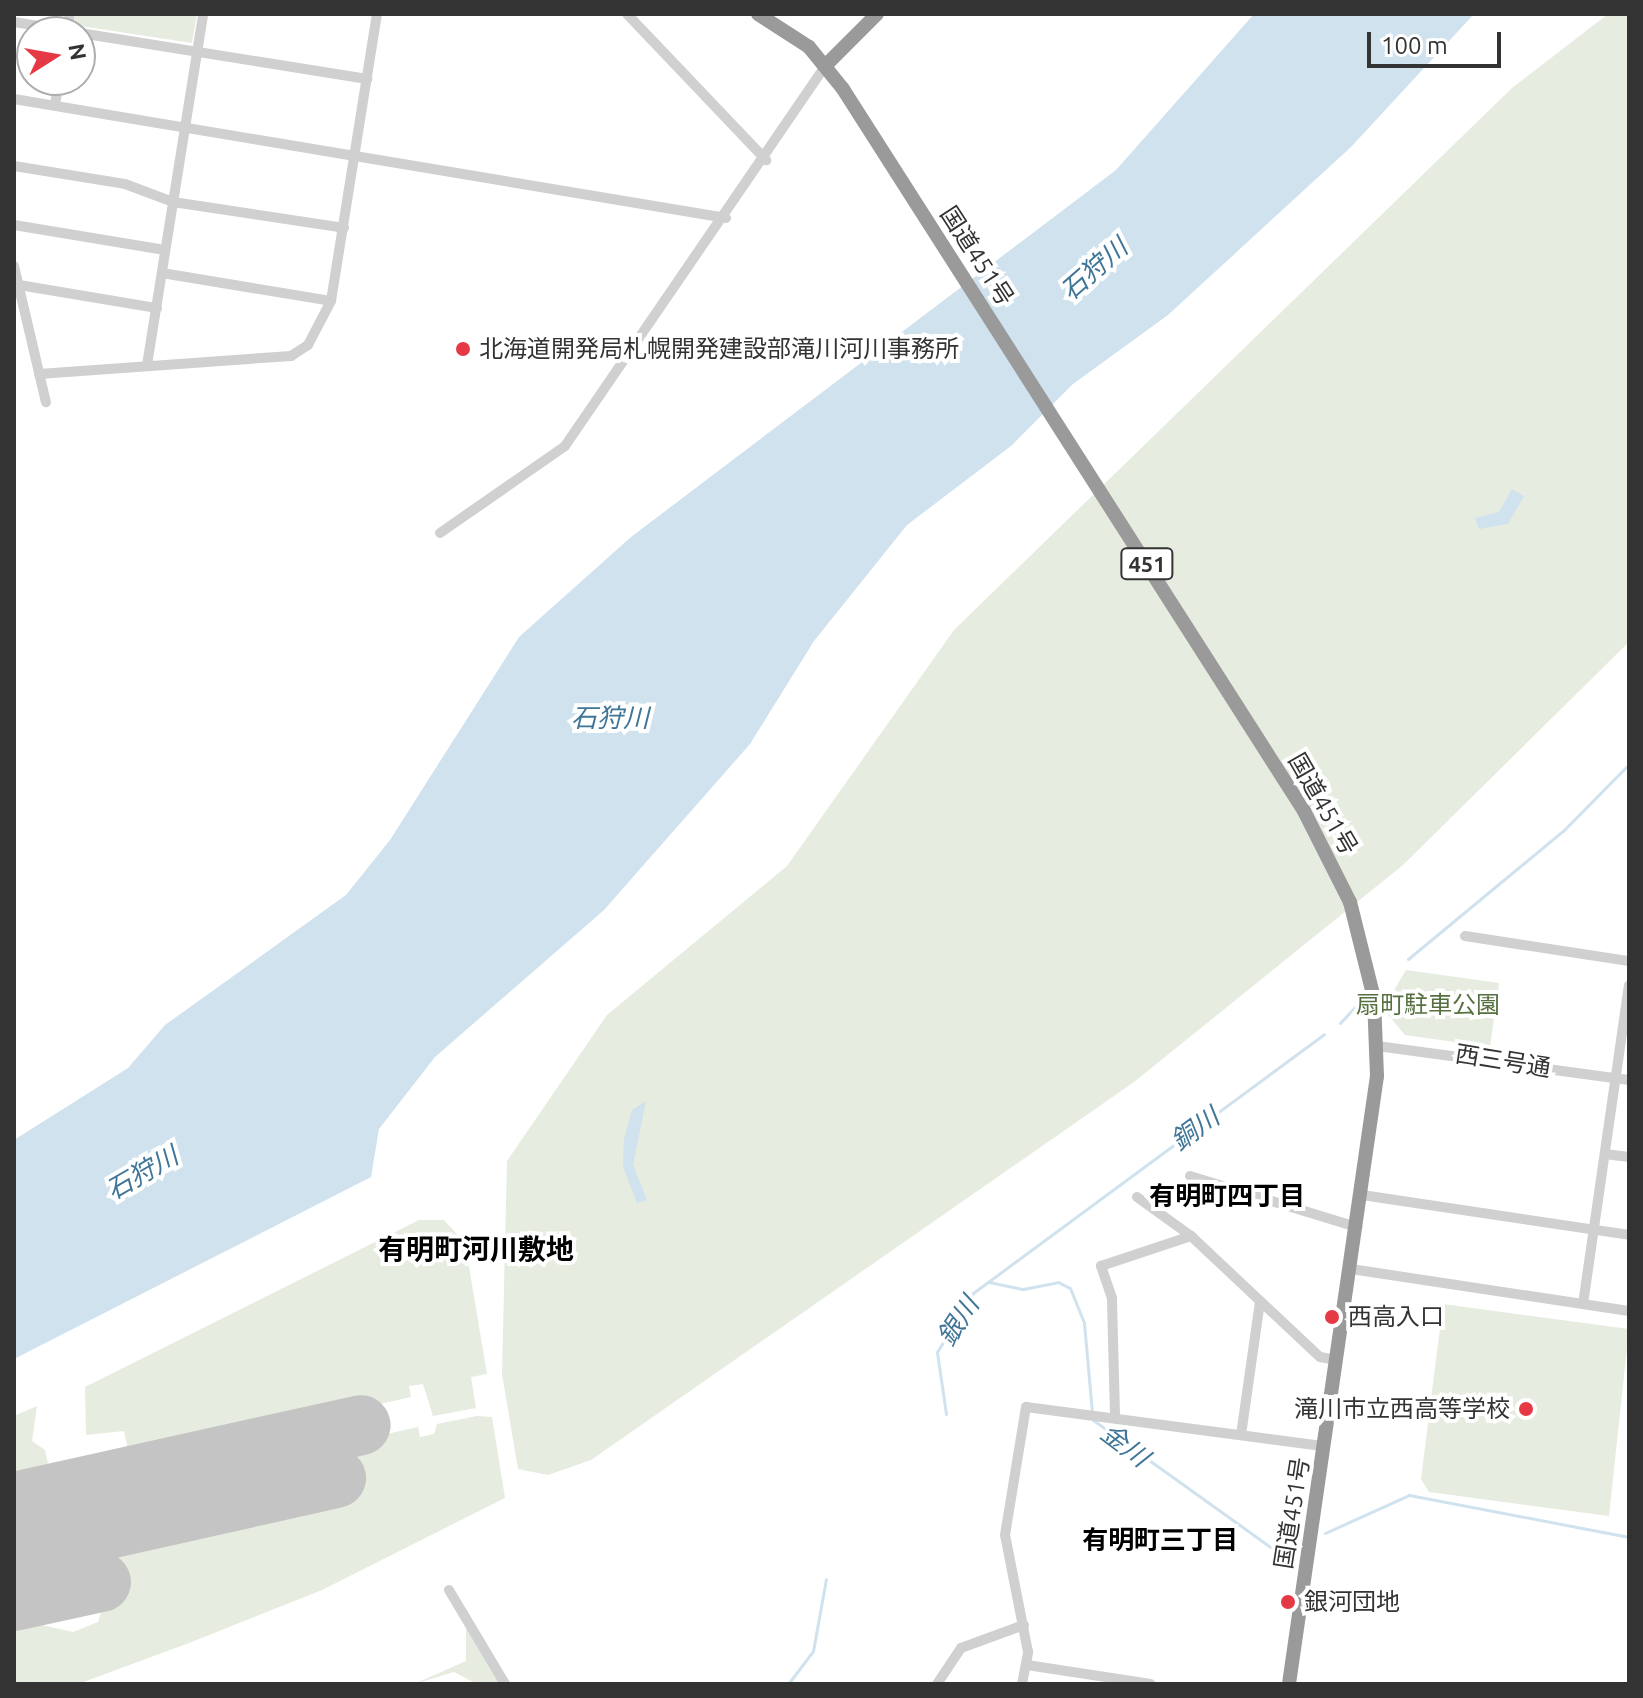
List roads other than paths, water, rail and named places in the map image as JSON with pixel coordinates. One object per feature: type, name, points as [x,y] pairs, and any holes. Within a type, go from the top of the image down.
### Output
[{"type":"highway","name":"国道451号","points":[[758,14],[826,65],[917,203],[1304,811],[1338,872],[1359,935],[1377,1046],[1362,1195],[1289,1684]]},
{"type":"highway","points":[[826,65],[877,14]]},
{"type":"street","points":[[147,365],[203,14]]},
{"type":"street","points":[[39,374],[300,353],[331,301],[377,14]]},
{"type":"street","points":[[627,14],[766,160]]},
{"type":"street","points":[[96,36],[367,79]]},
{"type":"street","points":[[440,533],[565,446],[766,160],[826,65]]},
{"type":"street","points":[[55,105],[56,96]]},
{"type":"street","points":[[14,99],[355,153],[726,218]]},
{"type":"street","points":[[14,166],[125,184],[173,202],[344,228]]},
{"type":"street","points":[[14,225],[165,250]]},
{"type":"street","points":[[14,266],[46,402]]},
{"type":"street","points":[[162,273],[331,301]]},
{"type":"street","points":[[19,285],[157,308]]},
{"type":"street","points":[[1465,936],[1629,961]]},
{"type":"street","points":[[1583,1304],[1629,985]]},
{"type":"street","name":"西三号通","points":[[1377,1046],[1629,1080]]},
{"type":"street","points":[[1605,1154],[1629,1157]]},
{"type":"street","points":[[1190,1176],[1357,1227]]},
{"type":"street","points":[[1362,1195],[1629,1235]]},
{"type":"street","points":[[1137,1197],[1191,1236],[1320,1357],[1337,1360]]},
{"type":"street","points":[[1115,1415],[1112,1298],[1101,1266],[1191,1236]]},
{"type":"street","points":[[1351,1269],[1629,1311]]},
{"type":"street","points":[[1241,1435],[1260,1302]]},
{"type":"street","points":[[1022,1684],[1027,1665],[1024,1625],[1005,1535],[1024,1411],[1038,1405],[1324,1446]]},
{"type":"street","points":[[449,1590],[505,1684]]},
{"type":"street","points":[[937,1684],[961,1648],[1024,1625]]},
{"type":"street","points":[[1027,1665],[1151,1684]]},
{"type":"water","name":"石狩川","points":[[1254,14],[1474,14],[1351,147],[1168,315],[1073,384],[1011,446],[907,525],[814,641],[750,744],[604,910],[435,1057],[379,1129],[371,1177],[14,1359],[14,1140],[128,1068],[165,1025],[346,895],[390,840],[519,637],[631,537],[1116,170]]},
{"type":"water","points":[[1512,489],[1524,496],[1508,524],[1479,529],[1475,518],[1499,512]]},
{"type":"water","points":[[646,1101],[633,1165],[647,1200],[637,1203],[623,1167],[624,1139],[632,1110]]},
{"type":"waterway","name":"銅川","points":[[1408,959],[1563,831],[1629,764]]},
{"type":"waterway","name":"銅川","points":[[1340,1023],[1356,1006]]},
{"type":"waterway","name":"銅川","points":[[946,1414],[937,1352],[973,1293],[1324,1034]]},
{"type":"waterway","name":"金川","points":[[989,1282],[1023,1289],[1058,1282],[1070,1288],[1084,1323],[1092,1412]]},
{"type":"waterway","name":"金川","points":[[1093,1420],[1276,1551],[1298,1534]]},
{"type":"waterway","name":"金川","points":[[1325,1533],[1409,1495],[1629,1537]]},
{"type":"waterway","name":"銀川","points":[[788,1684],[813,1651],[826,1579]]},
{"type":"place","name":"北海道開発局札幌開発建設部滝川河川事務所","points":[[463,349]]},
{"type":"place","name":"西高入口","points":[[1332,1317]]},
{"type":"place","name":"滝川市立西高等学校","points":[[1526,1409]]},
{"type":"place","name":"銀河団地","points":[[1288,1602]]},
{"type":"district","name":"有明町四丁目","points":[[1227,1196]]},
{"type":"district","name":"有明町河川敷地","points":[[476,1249]]},
{"type":"district","name":"有明町三丁目","points":[[1160,1540]]},
{"type":"park label","name":"扇町駐車公園","points":[[1428,1005]]}]
